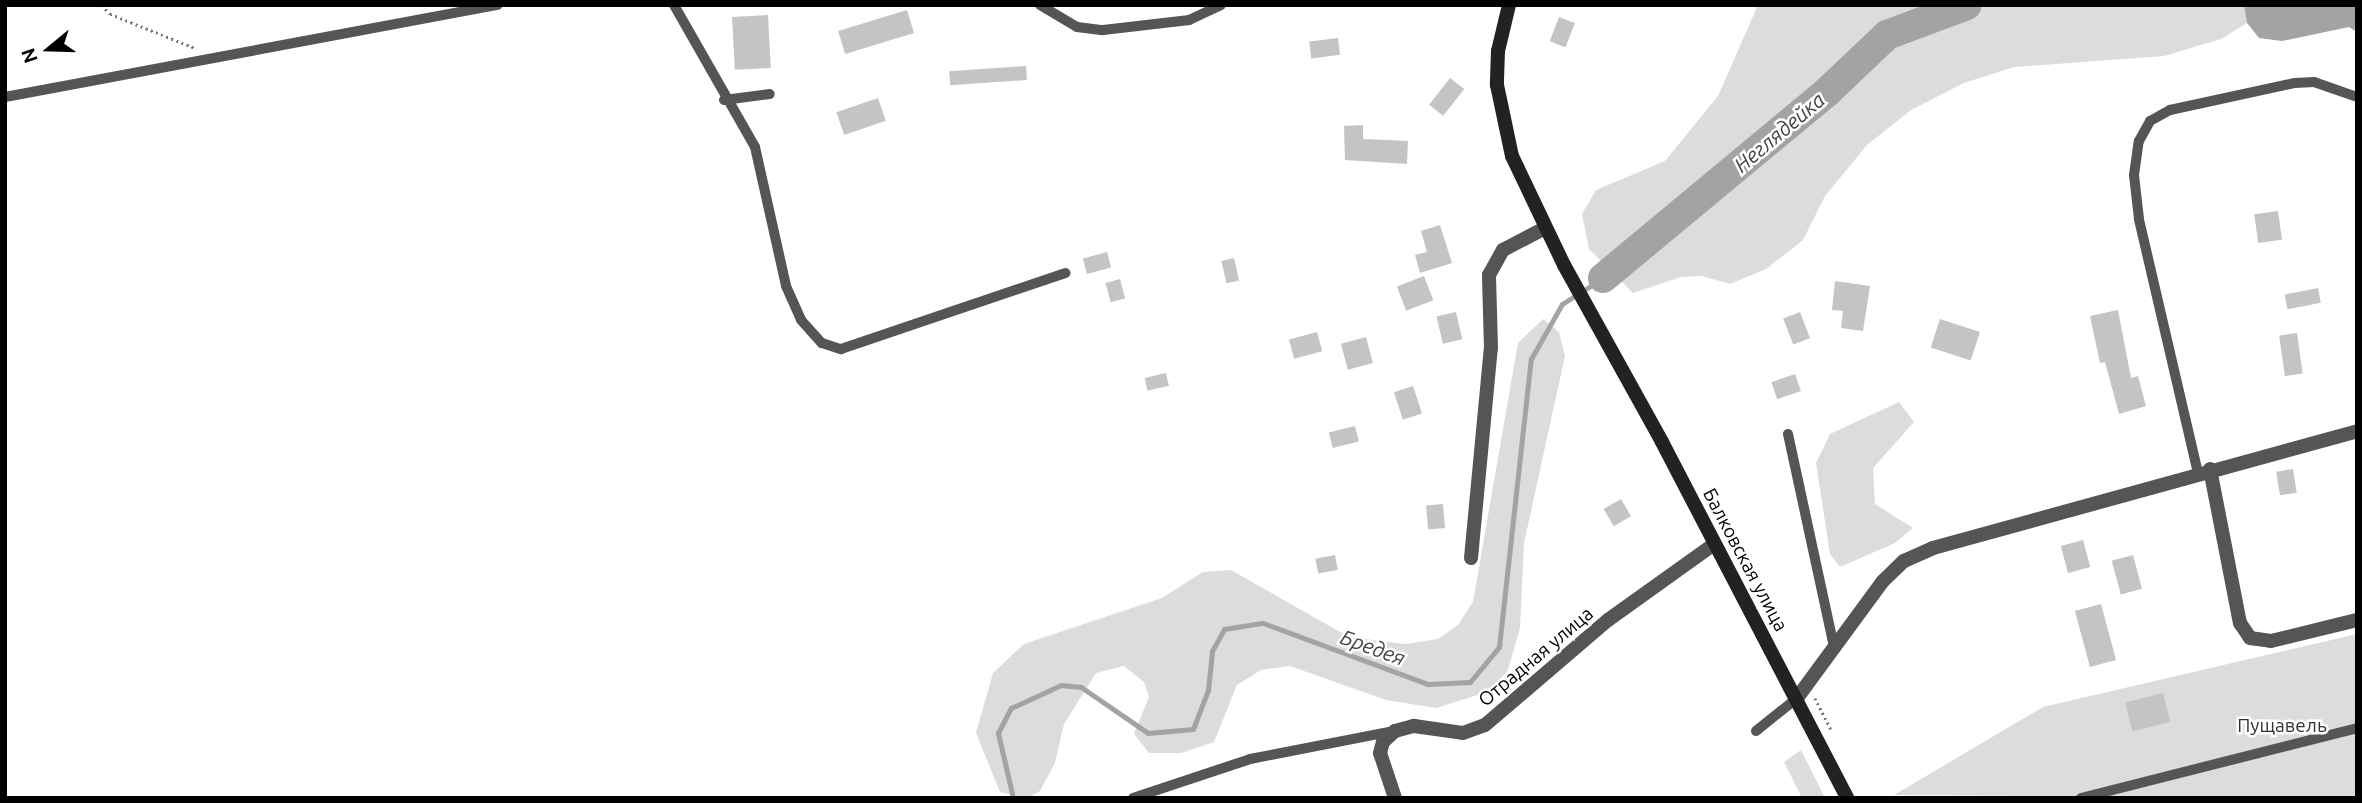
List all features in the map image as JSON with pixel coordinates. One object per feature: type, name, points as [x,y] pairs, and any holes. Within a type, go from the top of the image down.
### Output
[{"type":"main road","name":"Балковская улица","points":[[1509,5],[1498,51],[1502,118],[1513,156],[1564,265],[1607,340],[1797,698],[1847,798]]},
{"type":"street","points":[[1471,558],[1491,348],[1489,275],[1503,250],[1545,228]]},
{"type":"street","points":[[1797,698],[1883,581],[1904,561],[1933,548],[2204,471],[2357,431]]},
{"type":"street","points":[[2204,471],[2240,623],[2250,638],[2272,641],[2357,620]]},
{"type":"street","name":"Отрадная улица","points":[[1395,731],[1414,726],[1463,733],[1485,725],[1598,628],[1714,544]]},
{"type":"street","points":[[1395,731],[1380,753],[1395,798]]},
{"type":"lane","points":[[5,97],[498,5]]},
{"type":"lane","points":[[674,5],[724,100],[755,147],[786,286],[801,320],[821,343],[841,349],[1065,273]]},
{"type":"lane","points":[[1040,5],[1077,27],[1104,30],[1189,20],[1221,5]]},
{"type":"lane","points":[[2204,471],[2139,219],[2134,175],[2138,141],[2150,121],[2170,110],[2295,83],[2315,82],[2357,97]]},
{"type":"lane","points":[[724,100],[770,94]]},
{"type":"lane","points":[[1788,434],[1834,648]]},
{"type":"lane","points":[[1756,732],[1797,698]]},
{"type":"lane","points":[[2081,798],[2357,729]]},
{"type":"lane","points":[[1133,798],[1250,759],[1395,731]]},
{"type":"path","points":[[103,5],[110,14],[196,48]]},
{"type":"green space","points":[[1758,5],[2244,5],[2247,23],[2221,39],[2164,56],[2014,67],[1964,83],[1911,110],[1867,145],[1825,196],[1803,240],[1766,269],[1730,284],[1702,276],[1681,277],[1633,293],[1589,249],[1582,214],[1596,190],[1665,161],[1718,96]]},
{"type":"green space","points":[[1543,319],[1559,332],[1565,356],[1524,543],[1520,628],[1508,670],[1490,691],[1436,708],[1386,700],[1290,666],[1261,670],[1237,685],[1214,742],[1181,753],[1149,753],[1134,734],[1149,697],[1144,682],[1124,666],[1096,673],[1064,724],[1055,763],[1040,791],[1027,798],[1000,792],[976,733],[993,673],[1024,644],[1162,598],[1203,572],[1231,570],[1349,637],[1405,644],[1438,639],[1458,625],[1473,602],[1518,343]]},
{"type":"green space","points":[[1899,402],[1914,422],[1873,468],[1875,504],[1913,528],[1895,543],[1840,567],[1830,554],[1816,463],[1830,434]]},
{"type":"green space","name":"Пущавель","points":[[2357,634],[2357,798],[1894,795],[2043,707]]},
{"type":"green space","points":[[1801,750],[1825,798],[1802,798],[1784,762]]},
{"type":"shaded area","points":[[2244,5],[2357,5],[2357,32],[2349,27],[2282,41],[2259,38],[2247,23]]},
{"type":"building","points":[[907,10],[914,33],[845,54],[838,31]]},
{"type":"building","points":[[768,15],[771,68],[735,70],[732,17]]},
{"type":"building","points":[[1559,17],[1575,23],[1566,47],[1550,41]]},
{"type":"building","points":[[1338,38],[1340,55],[1311,58],[1309,42]]},
{"type":"building","points":[[1026,66],[1027,80],[950,85],[949,71]]},
{"type":"building","points":[[1450,78],[1464,89],[1443,116],[1429,105]]},
{"type":"building","points":[[878,98],[886,121],[844,135],[836,112]]},
{"type":"building","points":[[1363,125],[1363,139],[1408,141],[1407,164],[1345,160],[1344,126]]},
{"type":"building","points":[[2278,211],[2282,240],[2258,243],[2254,214]]},
{"type":"building","points":[[1440,225],[1452,263],[1420,273],[1415,255],[1427,252],[1421,231]]},
{"type":"building","points":[[1107,252],[1111,267],[1087,274],[1083,258]]},
{"type":"building","points":[[1234,258],[1239,280],[1227,283],[1221,261]]},
{"type":"building","points":[[1424,276],[1433,300],[1406,311],[1397,286]]},
{"type":"building","points":[[1120,279],[1125,298],[1111,302],[1106,283]]},
{"type":"building","points":[[1835,281],[1870,286],[1863,331],[1841,328],[1843,311],[1832,310]]},
{"type":"building","points":[[2318,288],[2321,303],[2287,309],[2285,294]]},
{"type":"building","points":[[2118,310],[2131,378],[2138,376],[2146,406],[2119,414],[2105,362],[2100,363],[2090,316]]},
{"type":"building","points":[[1456,312],[1462,339],[1443,344],[1437,316]]},
{"type":"building","points":[[1800,312],[1810,338],[1793,345],[1783,318]]},
{"type":"building","points":[[1940,319],[1980,332],[1971,361],[1931,348]]},
{"type":"building","points":[[1317,332],[1322,351],[1294,359],[1289,340]]},
{"type":"building","points":[[2297,333],[2303,374],[2285,376],[2279,336]]},
{"type":"building","points":[[1366,337],[1373,363],[1348,370],[1341,344]]},
{"type":"building","points":[[1166,373],[1169,386],[1147,391],[1145,378]]},
{"type":"building","points":[[1795,374],[1801,391],[1777,399],[1771,382]]},
{"type":"building","points":[[1413,386],[1422,414],[1403,420],[1394,392]]},
{"type":"building","points":[[1355,426],[1359,442],[1333,448],[1329,433]]},
{"type":"building","points":[[2293,469],[2297,493],[2280,495],[2276,472]]},
{"type":"building","points":[[1621,499],[1631,516],[1614,526],[1604,509]]},
{"type":"building","points":[[1443,504],[1445,528],[1428,529],[1426,505]]},
{"type":"building","points":[[2083,540],[2090,567],[2068,573],[2061,546]]},
{"type":"building","points":[[1335,555],[1338,570],[1318,574],[1315,559]]},
{"type":"building","points":[[2133,555],[2142,589],[2121,595],[2112,561]]},
{"type":"building","points":[[2101,604],[2116,660],[2090,667],[2075,611]]},
{"type":"building","points":[[2163,693],[2170,722],[2132,732],[2125,702]]},
{"type":"waterway","name":"Неглядейка","points":[[1603,278],[1827,92],[1887,35],[1967,5]]},
{"type":"waterway","name":"Бредея","points":[[1013,798],[998,733],[1011,708],[1061,685],[1081,687],[1148,733],[1193,729],[1208,690],[1212,651],[1224,629],[1263,623],[1428,684],[1470,682],[1499,647],[1531,359],[1562,304],[1603,278]]}]
